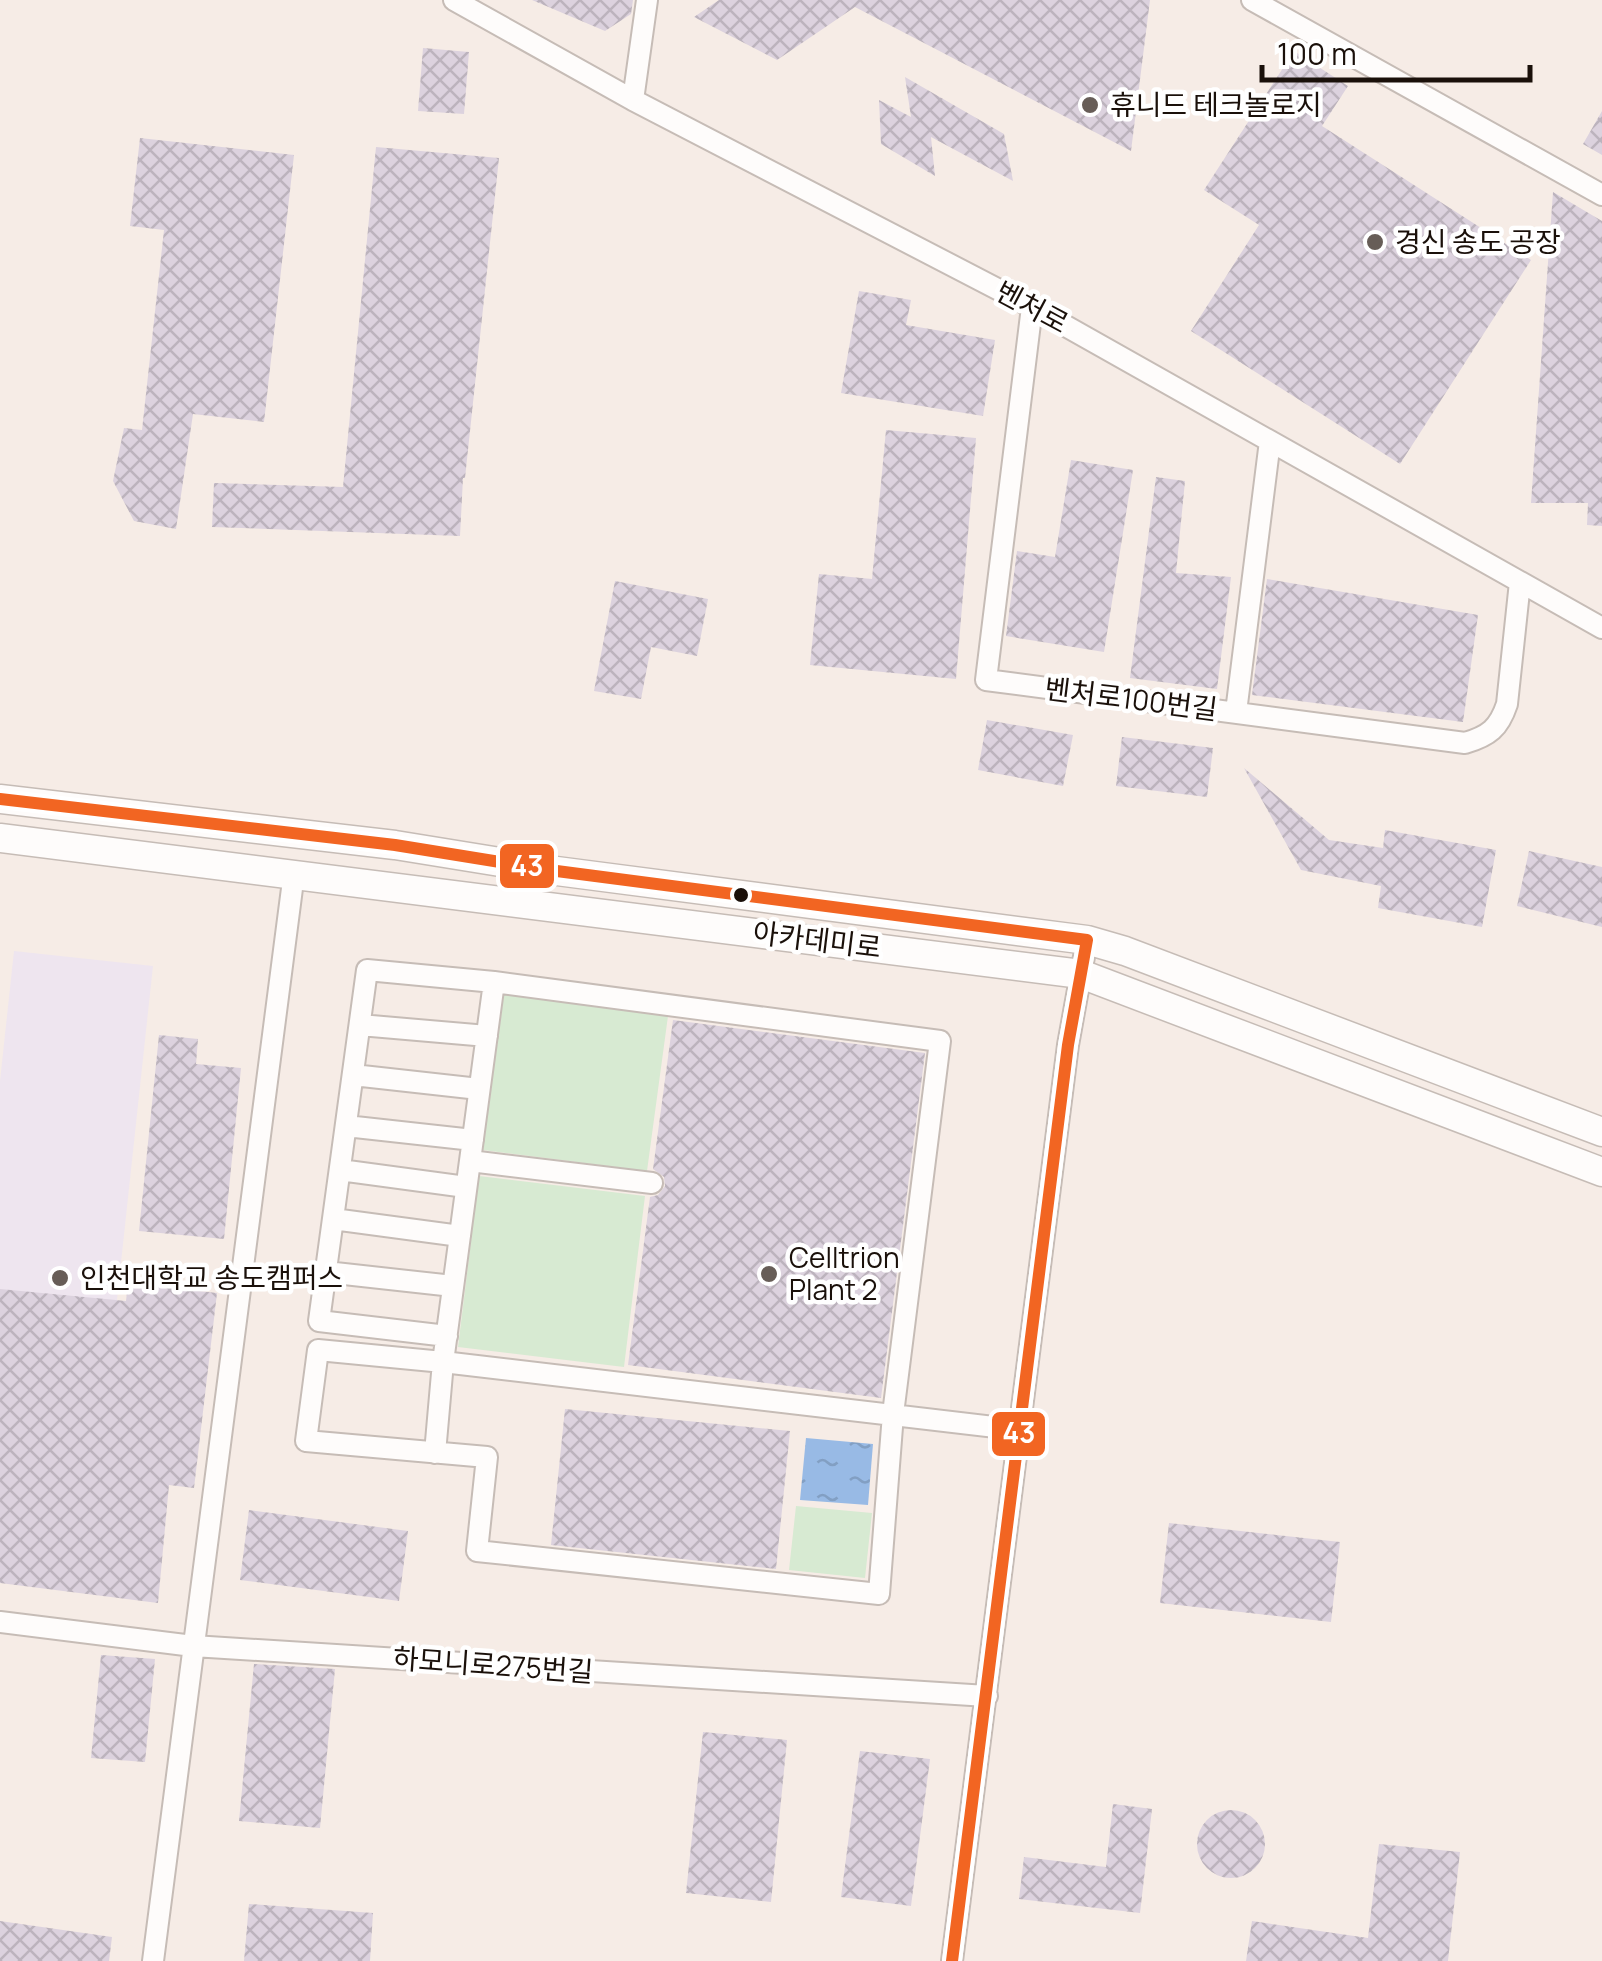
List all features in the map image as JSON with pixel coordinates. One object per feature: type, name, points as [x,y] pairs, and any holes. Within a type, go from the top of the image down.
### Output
[{"type":"main road","name":"아카데미로","points":[[0,799],[395,845],[549,870],[1087,940],[1602,1132]]},
{"type":"main road","name":"아카데미로","points":[[0,838],[1081,974],[1602,1172]]},
{"type":"street","name":"벤처로","points":[[454,0],[633,100],[1032,306],[1602,628]]},
{"type":"street","points":[[633,100],[646,0]]},
{"type":"street","points":[[1252,0],[1602,195]]},
{"type":"street","name":"벤처로100번길","points":[[1032,306],[986,680],[1465,742],[1485,737],[1501,723],[1520,582]]},
{"type":"street","points":[[1236,712],[1270,441]]},
{"type":"street","points":[[152,1961],[294,873]]},
{"type":"street","points":[[952,1961],[1068,1046],[1087,940]]},
{"type":"street","points":[[446,1336],[319,1321],[367,970],[494,982],[940,1041],[893,1414],[879,1594],[477,1550],[487,1458],[306,1442],[318,1350],[443,1362],[893,1414],[1020,1430]]},
{"type":"street","points":[[434,1453],[494,982]]},
{"type":"street","points":[[360,1025],[487,1036]]},
{"type":"street","points":[[353,1075],[480,1089]]},
{"type":"street","points":[[346,1126],[652,1183]]},
{"type":"street","points":[[340,1170],[466,1187]]},
{"type":"street","points":[[333,1219],[460,1236]]},
{"type":"street","points":[[326,1272],[453,1286]]},
{"type":"street","name":"하모니로275번길","points":[[0,1622],[193,1646],[987,1696]]},
{"type":"shaded area","name":"인천대학교 송도캠퍼스","points":[[14,951],[153,966],[97,1485],[0,1475],[0,1081]]},
{"type":"green space","points":[[504,994],[668,1016],[647,1171],[483,1150]]},
{"type":"green space","points":[[479,1176],[645,1196],[624,1367],[458,1347]]},
{"type":"green space","points":[[796,1506],[872,1513],[865,1578],[789,1570]]},
{"type":"water","points":[[806,1438],[873,1444],[868,1505],[800,1500]]},
{"type":"building","points":[[532,0],[633,0],[631,14],[605,31]]},
{"type":"building","name":"휴니드 테크놀로지","points":[[719,0],[1150,0],[1131,151],[855,7],[777,60],[694,17]]},
{"type":"building","points":[[423,48],[469,52],[464,114],[418,111]]},
{"type":"building","name":"경신 송도 공장","points":[[1294,51],[1348,86],[1322,126],[1531,260],[1400,464],[1191,331],[1259,225],[1204,190]]},
{"type":"building","points":[[905,77],[1004,134],[1013,181],[931,137],[935,176],[881,144],[879,100],[911,117]]},
{"type":"building","points":[[1602,111],[1602,155],[1583,144]]},
{"type":"building","points":[[140,138],[294,155],[264,422],[193,414],[176,529],[134,521],[113,481],[124,428],[142,430],[164,230],[130,226]]},
{"type":"building","points":[[376,147],[499,158],[460,536],[212,527],[214,483],[343,487]]},
{"type":"building","points":[[1553,192],[1602,221],[1602,526],[1587,525],[1588,503],[1531,503]]},
{"type":"building","points":[[859,291],[911,300],[906,325],[995,340],[983,416],[841,393]]},
{"type":"building","points":[[886,430],[976,438],[956,679],[810,665],[819,574],[872,579]]},
{"type":"building","points":[[1071,460],[1133,470],[1104,652],[1006,636],[1017,551],[1055,557]]},
{"type":"building","points":[[1156,477],[1185,481],[1176,573],[1231,577],[1217,689],[1130,678]]},
{"type":"building","points":[[1267,579],[1478,615],[1463,722],[1252,695]]},
{"type":"building","points":[[615,581],[708,599],[697,656],[651,647],[641,699],[594,691]]},
{"type":"building","points":[[987,720],[1073,735],[1063,786],[978,770]]},
{"type":"building","points":[[1122,737],[1213,748],[1207,797],[1116,786]]},
{"type":"building","points":[[1244,768],[1329,840],[1383,848],[1385,830],[1496,850],[1482,927],[1378,908],[1381,886],[1301,870]]},
{"type":"building","points":[[1529,851],[1602,867],[1602,927],[1517,906]]},
{"type":"building","name":"Celltrion Plant 2","points":[[673,1020],[925,1053],[881,1398],[628,1365],[650,1197],[658,1195],[665,1186],[664,1177],[653,1169]]},
{"type":"building","points":[[159,1035],[198,1039],[196,1064],[241,1068],[224,1239],[139,1231]]},
{"type":"building","points":[[128,1283],[217,1293],[194,1488],[169,1485],[158,1603],[0,1583],[0,1289],[126,1301]]},
{"type":"building","points":[[565,1409],[790,1431],[776,1569],[551,1545]]},
{"type":"building","points":[[249,1510],[408,1531],[399,1601],[240,1580]]},
{"type":"building","points":[[1169,1523],[1340,1542],[1331,1622],[1160,1603]]},
{"type":"building","points":[[101,1655],[155,1659],[145,1762],[91,1758]]},
{"type":"building","points":[[254,1664],[335,1669],[320,1828],[239,1821]]},
{"type":"building","points":[[703,1732],[787,1740],[771,1902],[686,1893]]},
{"type":"building","points":[[860,1751],[930,1759],[911,1906],[841,1897]]},
{"type":"building","points":[[1113,1804],[1152,1809],[1140,1913],[1019,1899],[1024,1857],[1106,1867]]},
{"type":"building","points":[[1231,1810],[1255,1820],[1265,1844],[1255,1868],[1231,1878],[1207,1868],[1197,1844],[1207,1820]]},
{"type":"building","points":[[1379,1844],[1460,1852],[1448,1961],[1246,1961],[1252,1921],[1368,1938]]},
{"type":"building","points":[[249,1904],[373,1913],[370,1961],[244,1961]]},
{"type":"building","points":[[0,1921],[112,1937],[109,1961],[0,1961]]},
{"type":"transit line","name":"43","points":[[0,799],[395,845],[549,870],[1087,940],[1068,1045],[952,1961]]},
{"type":"place","name":"휴니드 테크놀로지","points":[[1090,105]]},
{"type":"place","name":"경신 송도 공장","points":[[1375,242]]},
{"type":"place","name":"Celltrion Plant 2","points":[[769,1274]]},
{"type":"place","name":"인천대학교 송도캠퍼스","points":[[60,1278]]}]
